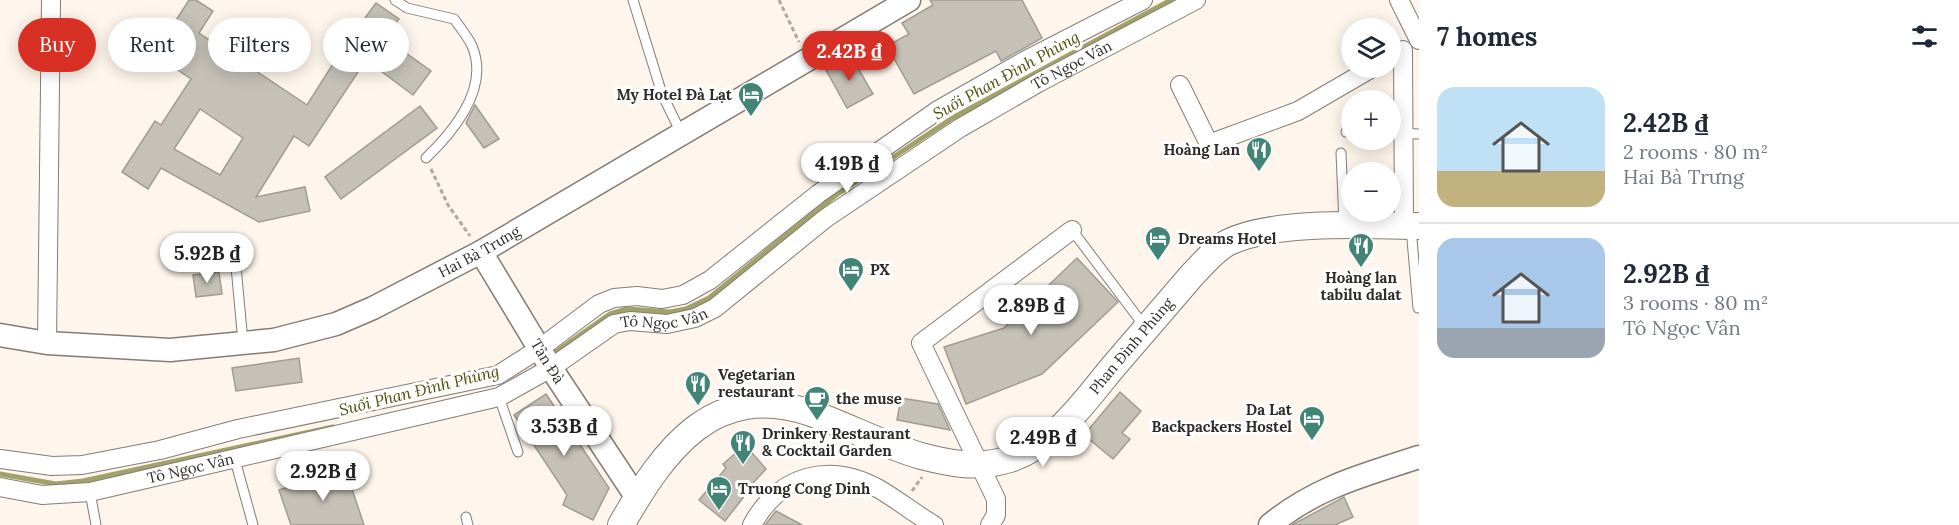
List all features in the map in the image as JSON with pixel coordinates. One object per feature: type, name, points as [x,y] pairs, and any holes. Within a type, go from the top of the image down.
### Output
[{"type":"main road","name":"Phan Đình Phùng","points":[[621,525],[670,450],[700,424],[724,411],[754,404],[782,406],[811,413],[897,449],[935,460],[979,467],[1011,459],[1040,445],[1074,415],[1146,328],[1215,251],[1229,242],[1274,231],[1344,225],[1411,226]]},
{"type":"street","points":[[47,343],[51,0]]},
{"type":"street","name":"Hai Bà Trưng","points":[[0,335],[47,343],[170,350],[274,340],[336,324],[374,308],[481,252],[909,0]]},
{"type":"street","name":"Tô Ngọc Vân","points":[[0,459],[52,466],[82,465],[160,450],[238,429],[498,375],[545,359],[614,324],[630,321],[667,324],[695,318],[715,308],[826,218],[960,128],[1032,71],[1143,0]]},
{"type":"street","name":"Tô Ngọc Vân","points":[[0,487],[42,495],[90,492],[499,397],[545,359],[598,304],[614,298],[637,296],[662,299],[683,295],[710,280],[846,173],[938,110],[1196,0]]},
{"type":"street","points":[[1399,0],[1408,47],[1404,134],[1411,226]]},
{"type":"street","points":[[1180,85],[1209,144],[1298,111],[1355,78]]},
{"type":"street","points":[[990,525],[996,515],[996,499],[921,343],[1072,230]]},
{"type":"street","name":"Tản Đà","points":[[481,252],[545,359],[637,498]]},
{"type":"street","points":[[1270,525],[1295,505],[1327,487],[1419,457]]},
{"type":"street","points":[[752,525],[761,508],[778,491],[793,482],[813,476],[844,476],[877,488],[934,525]]},
{"type":"lane","points":[[395,0],[407,8],[454,18],[473,47],[477,77],[466,109],[448,137],[426,158]]},
{"type":"lane","points":[[633,0],[662,94],[681,133]]},
{"type":"lane","points":[[1341,153],[1344,225]]},
{"type":"lane","points":[[1411,226],[1418,308]]},
{"type":"lane","points":[[1072,230],[1146,328]]},
{"type":"lane","points":[[198,245],[234,245],[243,344]]},
{"type":"lane","points":[[499,397],[518,452]]},
{"type":"lane","points":[[235,460],[253,525]]},
{"type":"lane","points":[[90,492],[96,525]]},
{"type":"path","points":[[779,0],[808,60]]},
{"type":"path","points":[[426,158],[448,205],[481,252]]},
{"type":"path","points":[[902,504],[935,460]]},
{"type":"building","points":[[189,0],[196,0],[213,11],[199,33],[208,39],[208,72],[258,72],[307,105],[328,72],[358,72],[309,146],[294,136],[256,197],[305,187],[310,211],[259,222],[161,168],[148,189],[122,172],[155,121],[161,125],[191,79],[181,72],[196,72],[196,18],[177,18]],"holes":[[[200,109],[243,138],[220,175],[174,149]]]},
{"type":"building","points":[[930,0],[1022,0],[1042,38],[1001,61],[996,51],[914,94],[887,46],[909,34],[902,23],[933,5]]},
{"type":"building","points":[[376,3],[398,18],[365,18]]},
{"type":"building","points":[[409,55],[431,71],[413,95],[382,72],[409,72]]},
{"type":"building","points":[[851,56],[873,94],[847,108],[826,70]]},
{"type":"building","points":[[475,105],[499,139],[484,148],[466,123]]},
{"type":"building","points":[[420,106],[437,128],[341,199],[325,177]]},
{"type":"building","points":[[1077,258],[1118,302],[1042,374],[966,404],[944,347],[1004,328]]},
{"type":"building","points":[[219,272],[222,294],[196,297],[193,275]]},
{"type":"building","points":[[299,358],[302,382],[236,391],[232,368]]},
{"type":"building","points":[[1120,392],[1141,411],[1122,433],[1130,439],[1113,459],[1084,435]]},
{"type":"building","points":[[546,394],[609,488],[593,520],[563,505],[567,495],[514,415]]},
{"type":"building","points":[[901,398],[938,404],[950,430],[897,420]]},
{"type":"building","points":[[745,445],[766,469],[744,493],[746,494],[725,521],[699,500],[726,468],[723,464]]},
{"type":"building","points":[[345,468],[364,525],[291,525],[279,490]]},
{"type":"building","points":[[1344,497],[1353,517],[1335,525],[1292,525]]},
{"type":"building","points":[[776,511],[802,525],[765,525]]},
{"type":"waterway","name":"Suối Phan Đình Phùng","points":[[550,356],[610,314],[627,309],[670,312],[686,309],[709,298],[836,195],[954,117],[1171,0]]},
{"type":"waterway","name":"Suối Phan Đình Phùng","points":[[0,474],[56,484],[83,481],[333,427]]},
{"type":"place","name":"My Hotel Đà Lạt","points":[[751,118]]},
{"type":"place","name":"Hoàng Lan","points":[[1259,173]]},
{"type":"place","name":"Dreams Hotel","points":[[1158,262]]},
{"type":"place","name":"Hoàng lan tabilu dalat","points":[[1361,269]]},
{"type":"place","name":"PX","points":[[851,293]]},
{"type":"place","name":"Vegetarian restaurant","points":[[698,407]]},
{"type":"place","name":"the muse","points":[[817,422]]},
{"type":"place","name":"Da Lat Backpackers Hostel","points":[[1312,442]]},
{"type":"place","name":"Drinkery Restaurant & Cocktail Garden","points":[[743,466]]},
{"type":"place","name":"Truong Cong Dinh","points":[[719,512]]}]
